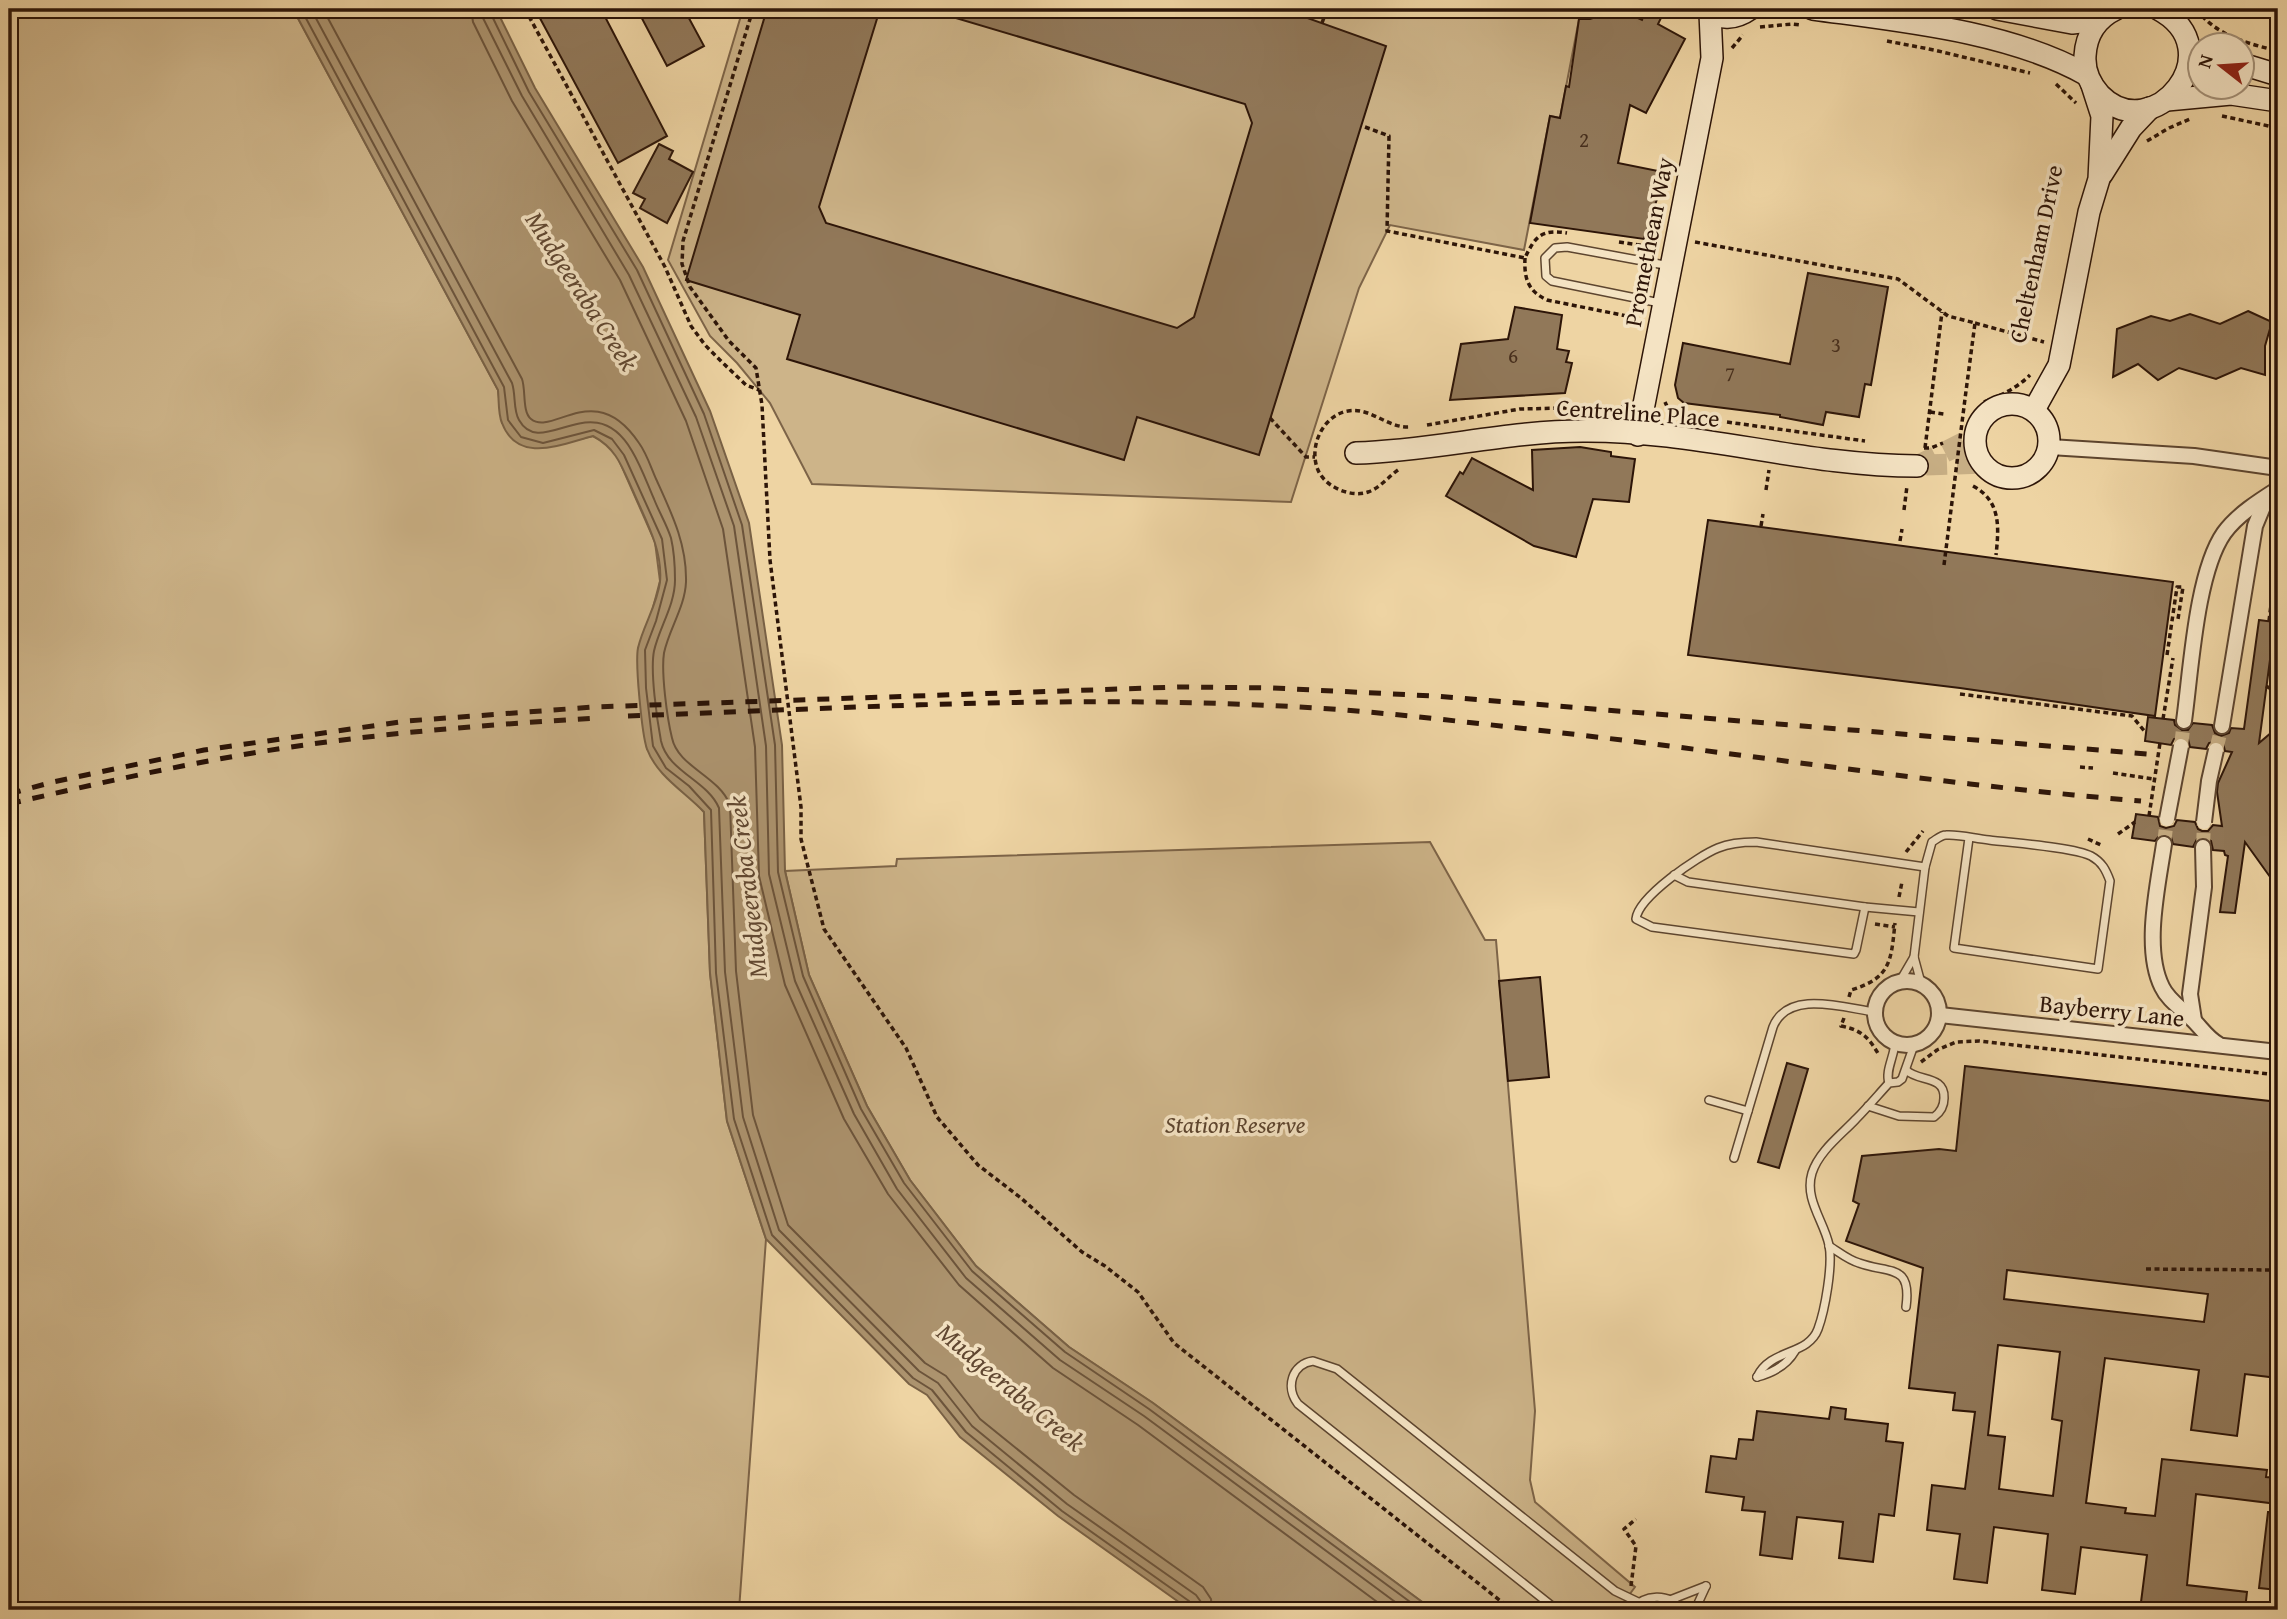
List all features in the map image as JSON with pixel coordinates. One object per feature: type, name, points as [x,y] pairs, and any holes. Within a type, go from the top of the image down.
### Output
[{"type":"street","points":[[1997,9],[2072,23],[2107,15]]},
{"type":"street","points":[[1712,58],[1702,14],[1718,16],[1747,11]]},
{"type":"street","points":[[1712,58],[1747,11]]},
{"type":"street","points":[[2165,11],[2185,35]]},
{"type":"street","name":"Cheltenham Drive","points":[[2034,410],[2059,365],[2089,212],[2099,179],[2102,117],[2084,60],[2090,32],[2107,15]]},
{"type":"street","points":[[1809,17],[1994,40],[2036,51],[2062,61],[2090,80],[2103,97],[2117,106],[2133,110],[2231,93],[2278,101]]},
{"type":"street","name":"Cheltenham Drive","points":[[2099,179],[2131,128],[2186,77],[2189,48],[2185,35]]},
{"type":"street","name":"Promethean Way","points":[[1637,435],[1712,58]]},
{"type":"street","points":[[2256,68],[2278,75]]},
{"type":"street","name":"Cheltenham Drive","points":[[2010,403],[2059,365]]},
{"type":"street","points":[[2010,403],[2023,404],[2034,410],[2046,424],[2050,437],[2050,447],[2045,459],[2035,471],[2015,478],[1994,474],[1982,463],[1976,451],[1975,437],[1980,422],[1991,410],[2010,403]]},
{"type":"street","name":"Centreline Place","points":[[1356,453],[1396,452],[1532,433],[1585,431],[1637,435],[1882,466],[1917,460]]},
{"type":"street","points":[[2050,447],[2194,456],[2278,468]]},
{"type":"street","points":[[2184,721],[2202,598],[2214,550],[2235,521],[2273,493]]},
{"type":"street","points":[[2222,726],[2255,526],[2273,493]]},
{"type":"street","points":[[2168,819],[2181,746]]},
{"type":"street","points":[[2204,822],[2208,781],[2216,750]]},
{"type":"street","points":[[2164,844],[2153,948],[2154,965],[2165,993],[2194,1020],[2203,1033],[2220,1045]]},
{"type":"street","points":[[2194,1020],[2190,994],[2204,887],[2203,847]]},
{"type":"street","points":[[1900,981],[1921,983],[1936,996],[1940,1015],[1932,1035],[1914,1045],[1894,1051],[1880,1031],[1875,1012],[1876,1004],[1885,989],[1900,981]]},
{"type":"street","name":"Bayberry Lane","points":[[1940,1015],[2278,1052]]},
{"type":"lane","points":[[1664,303],[1559,284],[1546,275],[1545,258],[1555,248],[1567,247],[1671,266]]},
{"type":"lane","points":[[1921,983],[1914,957],[1925,867],[1932,842],[1944,834],[2084,853],[2094,857],[2106,868],[2110,881],[2098,969],[1954,948],[1969,838]]},
{"type":"lane","points":[[1865,907],[1853,954],[1652,927],[1639,923],[1636,919],[1640,909],[1675,875],[1719,847],[1738,842],[1756,842],[1925,867]]},
{"type":"lane","points":[[1675,875],[1688,882],[1919,912]]},
{"type":"lane","points":[[1900,981],[1914,957]]},
{"type":"lane","points":[[1734,1158],[1773,1027],[1781,1014],[1796,1005],[1875,1012]]},
{"type":"lane","points":[[1795,1351],[1787,1362],[1769,1374],[1757,1377],[1763,1367],[1782,1354],[1795,1351],[1808,1343],[1817,1331],[1829,1270],[1829,1246],[1813,1203],[1812,1174],[1826,1150],[1889,1083],[1898,1082],[1906,1070],[1914,1045]]},
{"type":"lane","points":[[1889,1083],[1887,1075],[1894,1051]]},
{"type":"lane","points":[[1868,1106],[1899,1116],[1934,1117],[1941,1112],[1944,1099],[1941,1085],[1937,1081],[1912,1076],[1906,1070]]},
{"type":"lane","points":[[1709,1100],[1748,1111]]},
{"type":"lane","points":[[1829,1246],[1857,1263],[1898,1272],[1904,1277],[1908,1294],[1906,1307]]},
{"type":"lane","points":[[1557,1610],[1298,1404],[1294,1399],[1292,1386],[1297,1368],[1313,1361],[1338,1369],[1615,1591],[1638,1602]]},
{"type":"lane","points":[[1670,1600],[1706,1586],[1695,1610]]},
{"type":"lane","points":[[1630,1610],[1638,1602],[1659,1597],[1670,1600],[1683,1610]]},
{"type":"path","points":[[525,9],[652,242],[691,326],[746,385],[759,391]]},
{"type":"path","points":[[753,9],[683,240],[682,264],[690,287],[729,341],[756,368],[762,405],[771,561],[801,807],[801,839],[824,929],[906,1048],[937,1117],[978,1165],[1021,1198],[1082,1252],[1138,1292],[1174,1343],[1513,1610]]},
{"type":"path","points":[[1322,23],[1327,9]]},
{"type":"path","points":[[1674,9],[1702,14]]},
{"type":"path","points":[[2197,9],[2214,27],[2229,35],[2278,51]]},
{"type":"path","points":[[1732,49],[1744,34],[1760,27],[1793,23],[1809,17]]},
{"type":"path","points":[[1883,40],[2029,73]]},
{"type":"path","points":[[1365,127],[1389,135],[1387,231],[1525,258]]},
{"type":"path","points":[[1574,234],[1549,231],[1539,235],[1525,258],[1524,274],[1528,286],[1535,295],[1547,300],[1632,317],[1639,322],[1642,329]]},
{"type":"path","points":[[1613,240],[1652,247]]},
{"type":"path","points":[[1694,242],[1898,279],[1948,316],[2050,340]]},
{"type":"path","points":[[1904,510],[1930,412],[1942,312]]},
{"type":"path","points":[[1944,565],[1975,323]]},
{"type":"path","name":"Cheltenham Drive","points":[[1984,402],[2005,394],[2022,383],[2035,369]]},
{"type":"path","points":[[1618,410],[1625,404]]},
{"type":"path","points":[[1930,412],[1944,414]]},
{"type":"path","name":"Centreline Place","points":[[1671,415],[1685,416]]},
{"type":"path","points":[[1270,418],[1306,457],[1315,457]]},
{"type":"path","name":"Centreline Place","points":[[1726,422],[1877,443]]},
{"type":"path","points":[[1917,460],[1931,448],[1943,443]]},
{"type":"path","points":[[1766,490],[1770,464]]},
{"type":"path","points":[[1973,486],[1991,500],[1994,509],[1997,528],[1996,555]]},
{"type":"path","points":[[1761,526],[1763,514]]},
{"type":"path","points":[[1900,541],[1902,530]]},
{"type":"path","points":[[2269,621],[2278,547]]},
{"type":"path","points":[[2164,719],[2183,587],[2177,587],[2167,654]]},
{"type":"path","points":[[2266,686],[2278,693]]},
{"type":"path","points":[[1960,694],[2132,716],[2146,733]]},
{"type":"path","points":[[2149,816],[2152,778],[2160,743]]},
{"type":"path","points":[[2080,767],[2093,768]]},
{"type":"path","points":[[2113,773],[2152,778]]},
{"type":"path","points":[[2118,834],[2134,822]]},
{"type":"path","points":[[1899,901],[1902,882]]},
{"type":"path","points":[[1875,924],[1895,925],[1887,968],[1879,979],[1851,990],[1841,1026],[1861,1032],[1871,1041],[1880,1056],[1894,1051]]},
{"type":"path","points":[[1910,1060],[1923,1062],[1937,1050],[1956,1042],[1979,1041],[2278,1075]]},
{"type":"path","points":[[2146,1269],[2278,1270]]},
{"type":"path","points":[[1635,1568],[1636,1546],[1624,1528],[1636,1519]]},
{"type":"green space","points":[[9,9],[293,9],[498,390],[502,423],[568,442],[593,436],[608,444],[618,458],[655,542],[660,581],[650,619],[638,649],[639,689],[647,749],[704,812],[710,973],[727,1121],[766,1239],[739,1610],[9,1610]]},
{"type":"green space","points":[[743,9],[1581,9],[1560,118],[1550,116],[1524,250],[1390,225],[1359,288],[1291,502],[812,484],[770,403],[737,363],[710,336],[668,260]]},
{"type":"green space","name":"Station Reserve","points":[[1430,842],[1485,940],[1496,940],[1535,1411],[1530,1480],[1535,1502],[1635,1587],[1618,1610],[1433,1610],[1153,1403],[1069,1347],[976,1266],[910,1180],[867,1106],[809,975],[785,871],[896,866],[897,859]]},
{"type":"water","name":"Mudgeeraba Creek","points":[[293,9],[496,9],[535,88],[643,267],[710,411],[749,523],[782,745],[785,871],[809,975],[867,1106],[910,1180],[976,1266],[1069,1347],[1153,1403],[1433,1610],[1190,1610],[1058,1516],[960,1437],[927,1395],[909,1384],[766,1239],[727,1121],[710,973],[704,812],[657,767],[647,749],[643,729],[637,656],[660,582],[659,558],[652,535],[622,466],[601,441],[593,436],[555,446],[530,448],[509,436],[499,411],[498,390]]},
{"type":"building","points":[[535,9],[601,9],[667,136],[618,163]]},
{"type":"building","points":[[637,9],[684,9],[704,46],[667,66]]},
{"type":"building","points":[[767,9],[880,9],[819,207],[826,223],[1177,328],[1194,317],[1252,123],[1245,104],[939,13],[939,9],[1298,9],[1296,14],[1386,46],[1259,455],[1137,417],[1124,460],[787,359],[800,315],[686,280]]},
{"type":"building","points":[[1602,9],[1618,9],[1642,20],[1646,9],[1661,18],[1658,24],[1685,39],[1646,113],[1630,105],[1618,163],[1663,172],[1644,239],[1530,223],[1550,116],[1560,118],[1566,86],[1569,87],[1579,19],[1602,15]]},
{"type":"building","points":[[659,144],[673,151],[669,159],[693,172],[667,223],[640,208],[645,199],[633,193]]},
{"type":"building","points":[[1808,273],[1888,287],[1871,385],[1865,384],[1859,417],[1826,412],[1823,425],[1780,415],[1684,403],[1678,398],[1675,385],[1683,343],[1790,364]]},
{"type":"building","points":[[1515,307],[1562,315],[1557,349],[1569,351],[1566,362],[1572,363],[1565,393],[1450,400],[1461,344],[1508,339]]},
{"type":"building","points":[[2248,311],[2272,322],[2265,346],[2265,375],[2241,368],[2216,379],[2179,368],[2158,380],[2138,364],[2113,377],[2117,329],[2151,316],[2170,321],[2190,314],[2220,324]]},
{"type":"building","points":[[1580,447],[1611,452],[1611,456],[1635,459],[1629,502],[1593,499],[1576,557],[1534,546],[1446,496],[1472,458],[1533,490],[1532,450]]},
{"type":"building","points":[[1708,520],[2173,582],[2155,716],[1960,688],[1688,655]]},
{"type":"building","points":[[2259,620],[2275,622],[2259,743],[2278,727],[2278,888],[2245,842],[2235,913],[2220,912],[2228,856],[2224,851],[2213,850],[2211,841],[2203,837],[2197,839],[2193,847],[2173,844],[2171,837],[2165,834],[2155,841],[2132,838],[2136,814],[2158,817],[2160,826],[2166,828],[2174,826],[2177,820],[2195,822],[2202,831],[2208,831],[2213,825],[2222,826],[2218,783],[2232,752],[2225,751],[2223,743],[2217,741],[2209,743],[2206,749],[2190,747],[2188,739],[2182,737],[2174,739],[2171,745],[2145,741],[2148,717],[2174,720],[2175,725],[2182,730],[2188,730],[2193,723],[2212,725],[2215,733],[2221,736],[2229,733],[2231,728],[2244,729]]},
{"type":"building","points":[[1540,977],[1549,1077],[1508,1081],[1499,981]]},
{"type":"building","points":[[1787,1063],[1808,1069],[1779,1168],[1758,1162]]},
{"type":"building","points":[[1965,1066],[2278,1102],[2278,1378],[2245,1374],[2237,1436],[2191,1430],[2199,1370],[2105,1358],[2086,1503],[2126,1508],[2125,1513],[2155,1516],[2162,1459],[2267,1470],[2266,1477],[2278,1478],[2278,1504],[2196,1494],[2187,1585],[2247,1592],[2245,1610],[2140,1610],[2147,1555],[2081,1547],[2075,1594],[2042,1590],[2048,1534],[1994,1527],[1987,1583],[1954,1579],[1960,1534],[1927,1530],[1932,1485],[1965,1489],[1975,1412],[1953,1410],[1955,1393],[1909,1388],[1923,1268],[1846,1241],[1859,1204],[1853,1201],[1862,1156],[1939,1149],[1956,1151]],"holes":[[[2007,1270],[2208,1294],[2204,1322],[2004,1299]],[[1998,1345],[2060,1352],[2052,1419],[2062,1421],[2053,1496],[1999,1489],[2005,1437],[1988,1435]]]},
{"type":"building","points":[[1831,1407],[1846,1409],[1845,1419],[1888,1424],[1886,1441],[1903,1443],[1894,1516],[1879,1514],[1873,1562],[1839,1558],[1843,1522],[1797,1517],[1792,1559],[1760,1555],[1765,1512],[1742,1510],[1744,1497],[1706,1492],[1711,1456],[1736,1459],[1739,1439],[1753,1440],[1757,1411],[1829,1419]]},
{"type":"building","points":[[2268,1512],[2278,1512],[2278,1590],[2259,1588]]},
{"type":"tunnel","points":[[1917,466],[1975,437]]},
{"type":"tunnel","points":[[1926,465],[1982,463]]},
{"type":"tunnel","points":[[2181,746],[2184,721]]},
{"type":"tunnel","points":[[2216,750],[2222,726]]},
{"type":"tunnel","points":[[2164,844],[2167,819]]},
{"type":"tunnel","points":[[2203,847],[2204,822]]},
{"type":"railway","points":[[9,794],[204,750],[407,721],[594,707],[1178,687],[1273,688],[1434,696],[2147,754]]},
{"type":"railway","points":[[628,716],[1047,702],[1215,703],[1299,707],[1519,728],[1985,786],[2141,801]]},
{"type":"railway","points":[[9,804],[161,770],[296,746],[424,731],[596,718]]}]
